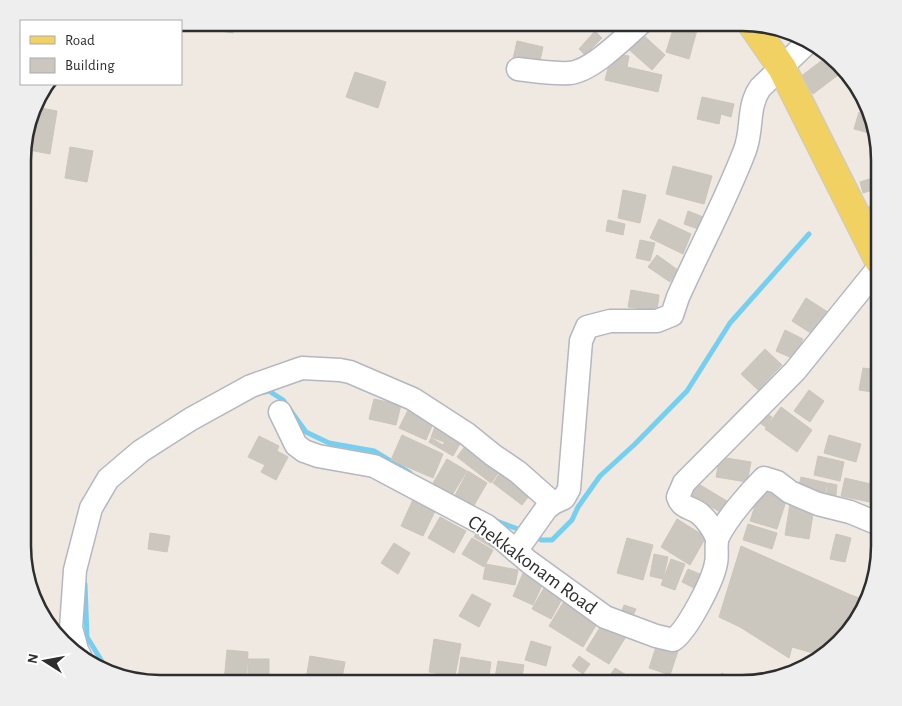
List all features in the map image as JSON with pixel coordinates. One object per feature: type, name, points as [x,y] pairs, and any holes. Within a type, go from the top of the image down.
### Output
[{"type":"main road","points":[[758,33],[782,68],[871,245]]},
{"type":"street","points":[[518,69],[570,74],[580,71],[598,60],[631,32]]},
{"type":"street","points":[[516,551],[546,509],[564,498],[570,477],[579,355],[581,341],[587,327],[610,321],[657,321],[672,315],[678,297],[746,148],[751,108],[755,96],[760,88],[803,47]]},
{"type":"street","points":[[870,520],[850,512],[818,504],[790,492],[777,482],[764,478],[751,491],[717,538],[710,524],[698,512],[683,506],[678,497],[684,483],[795,371],[871,277]]},
{"type":"street","points":[[75,643],[71,628],[75,570],[91,508],[108,479],[142,451],[191,419],[251,386],[302,368],[350,372],[412,399],[467,434],[518,472],[553,503]]},
{"type":"street","name":"Chekkakonam Road","points":[[280,412],[296,445],[304,452],[374,466],[488,526],[516,551],[570,593],[605,617],[656,636],[673,640],[679,636],[710,582],[716,563],[717,538]]},
{"type":"building","points":[[594,32],[602,38],[585,55],[579,49]]},
{"type":"building","points":[[640,32],[665,55],[652,70],[626,47]]},
{"type":"building","points":[[672,32],[696,32],[689,59],[666,52]]},
{"type":"building","points":[[517,41],[543,47],[539,65],[513,59]]},
{"type":"building","points":[[612,53],[629,56],[627,67],[662,75],[658,92],[605,80]]},
{"type":"building","points":[[823,60],[839,75],[813,94],[800,77]]},
{"type":"building","points":[[355,72],[386,82],[378,108],[346,97]]},
{"type":"building","points":[[702,97],[734,104],[731,117],[721,114],[719,124],[697,119]]},
{"type":"building","points":[[42,108],[57,111],[50,154],[32,150]]},
{"type":"building","points":[[859,112],[861,113],[867,133],[854,129]]},
{"type":"building","points":[[70,147],[93,151],[87,182],[65,178]]},
{"type":"building","points":[[673,166],[712,176],[704,204],[666,194]]},
{"type":"building","points":[[871,179],[871,191],[863,193],[860,182]]},
{"type":"building","points":[[623,190],[646,195],[640,223],[618,218]]},
{"type":"building","points":[[871,206],[871,222],[863,211]]},
{"type":"building","points":[[688,211],[706,218],[701,230],[684,224]]},
{"type":"building","points":[[659,219],[691,234],[683,254],[650,238]]},
{"type":"building","points":[[608,220],[625,224],[623,235],[606,231]]},
{"type":"building","points":[[640,240],[655,243],[650,261],[636,258]]},
{"type":"building","points":[[657,255],[678,270],[670,282],[648,267]]},
{"type":"building","points":[[631,290],[659,295],[657,311],[628,307]]},
{"type":"building","points":[[806,298],[834,316],[820,339],[792,321]]},
{"type":"building","points":[[785,330],[803,339],[794,359],[776,351]]},
{"type":"building","points":[[765,349],[782,365],[758,390],[741,374]]},
{"type":"building","points":[[863,368],[870,369],[870,392],[859,390]]},
{"type":"building","points":[[809,390],[824,401],[810,422],[794,411]]},
{"type":"building","points":[[374,399],[401,405],[396,425],[369,419]]},
{"type":"building","points":[[781,407],[812,430],[797,452],[765,429]]},
{"type":"building","points":[[409,408],[435,419],[426,440],[399,428]]},
{"type":"building","points":[[764,412],[772,417],[766,427],[758,422]]},
{"type":"building","points":[[438,420],[451,426],[444,442],[431,437]]},
{"type":"building","points":[[452,428],[465,435],[453,456],[429,442],[431,438],[443,445]]},
{"type":"building","points":[[402,435],[443,454],[433,478],[391,460]]},
{"type":"building","points":[[829,435],[861,444],[856,462],[824,453]]},
{"type":"building","points":[[259,436],[279,446],[277,451],[288,457],[276,480],[261,472],[265,465],[248,457]]},
{"type":"building","points":[[471,438],[505,464],[491,483],[457,457]]},
{"type":"building","points":[[818,456],[844,462],[840,481],[814,475]]},
{"type":"building","points":[[720,457],[751,462],[747,482],[716,477]]},
{"type":"building","points":[[447,459],[467,471],[452,495],[433,483]]},
{"type":"building","points":[[503,469],[532,492],[522,505],[493,483]]},
{"type":"building","points":[[468,471],[487,483],[473,507],[454,497]]},
{"type":"building","points":[[801,477],[827,483],[824,497],[798,491]]},
{"type":"building","points":[[845,478],[870,484],[870,502],[841,496]]},
{"type":"building","points":[[692,480],[732,504],[725,515],[685,491]]},
{"type":"building","points":[[828,483],[837,485],[835,503],[825,502]]},
{"type":"building","points":[[761,487],[788,495],[777,529],[750,521]]},
{"type":"building","points":[[415,495],[438,505],[423,536],[401,526]]},
{"type":"building","points":[[790,504],[814,508],[809,539],[785,535]]},
{"type":"building","points":[[440,517],[466,531],[454,553],[428,538]]},
{"type":"building","points":[[677,519],[706,537],[690,565],[661,547]]},
{"type":"building","points":[[748,524],[777,533],[772,549],[743,540]]},
{"type":"building","points":[[478,530],[497,542],[493,548],[474,537]]},
{"type":"building","points":[[150,533],[170,536],[167,552],[148,549]]},
{"type":"building","points":[[836,534],[851,538],[845,562],[830,559]]},
{"type":"building","points":[[472,538],[493,550],[484,567],[462,554]]},
{"type":"building","points":[[627,538],[653,545],[643,580],[617,573]]},
{"type":"building","points":[[394,543],[410,553],[398,574],[381,563]]},
{"type":"building","points":[[741,546],[860,598],[849,618],[827,643],[813,653],[792,647],[789,658],[740,627],[719,617]]},
{"type":"building","points":[[654,554],[668,557],[663,579],[650,576]]},
{"type":"building","points":[[671,559],[685,564],[675,590],[661,585]]},
{"type":"building","points":[[486,564],[518,570],[515,585],[483,579]]},
{"type":"building","points":[[688,569],[707,577],[700,591],[682,582]]},
{"type":"building","points":[[524,571],[544,581],[533,605],[513,596]]},
{"type":"building","points":[[544,588],[562,599],[551,619],[532,609]]},
{"type":"building","points":[[472,594],[491,604],[479,627],[459,616]]},
{"type":"building","points":[[567,596],[601,617],[583,647],[549,626]]},
{"type":"building","points":[[624,605],[636,609],[632,618],[621,614]]},
{"type":"building","points":[[604,621],[627,635],[609,664],[586,650]]},
{"type":"building","points":[[434,639],[461,644],[455,675],[429,672]]},
{"type":"building","points":[[531,641],[551,647],[546,666],[525,660]]},
{"type":"building","points":[[657,644],[678,651],[670,675],[649,668]]},
{"type":"building","points":[[227,650],[248,652],[247,674],[225,674]]},
{"type":"building","points":[[310,656],[345,662],[343,674],[307,674]]},
{"type":"building","points":[[579,656],[590,664],[583,674],[572,666]]},
{"type":"building","points":[[461,657],[491,662],[489,675],[459,675]]},
{"type":"building","points":[[248,659],[269,659],[269,674],[248,674]]},
{"type":"building","points":[[498,661],[524,665],[522,675],[496,675]]},
{"type":"building","points":[[615,668],[626,675],[610,675]]},
{"type":"waterway","points":[[533,535],[541,540],[552,540],[572,520],[578,507],[600,476],[635,444],[687,391],[730,323],[809,234]]},
{"type":"waterway","points":[[264,392],[269,391],[283,400],[306,432],[329,443],[374,451],[410,473]]},
{"type":"waterway","points":[[494,520],[523,531]]},
{"type":"waterway","points":[[85,584],[87,637],[101,661]]}]
